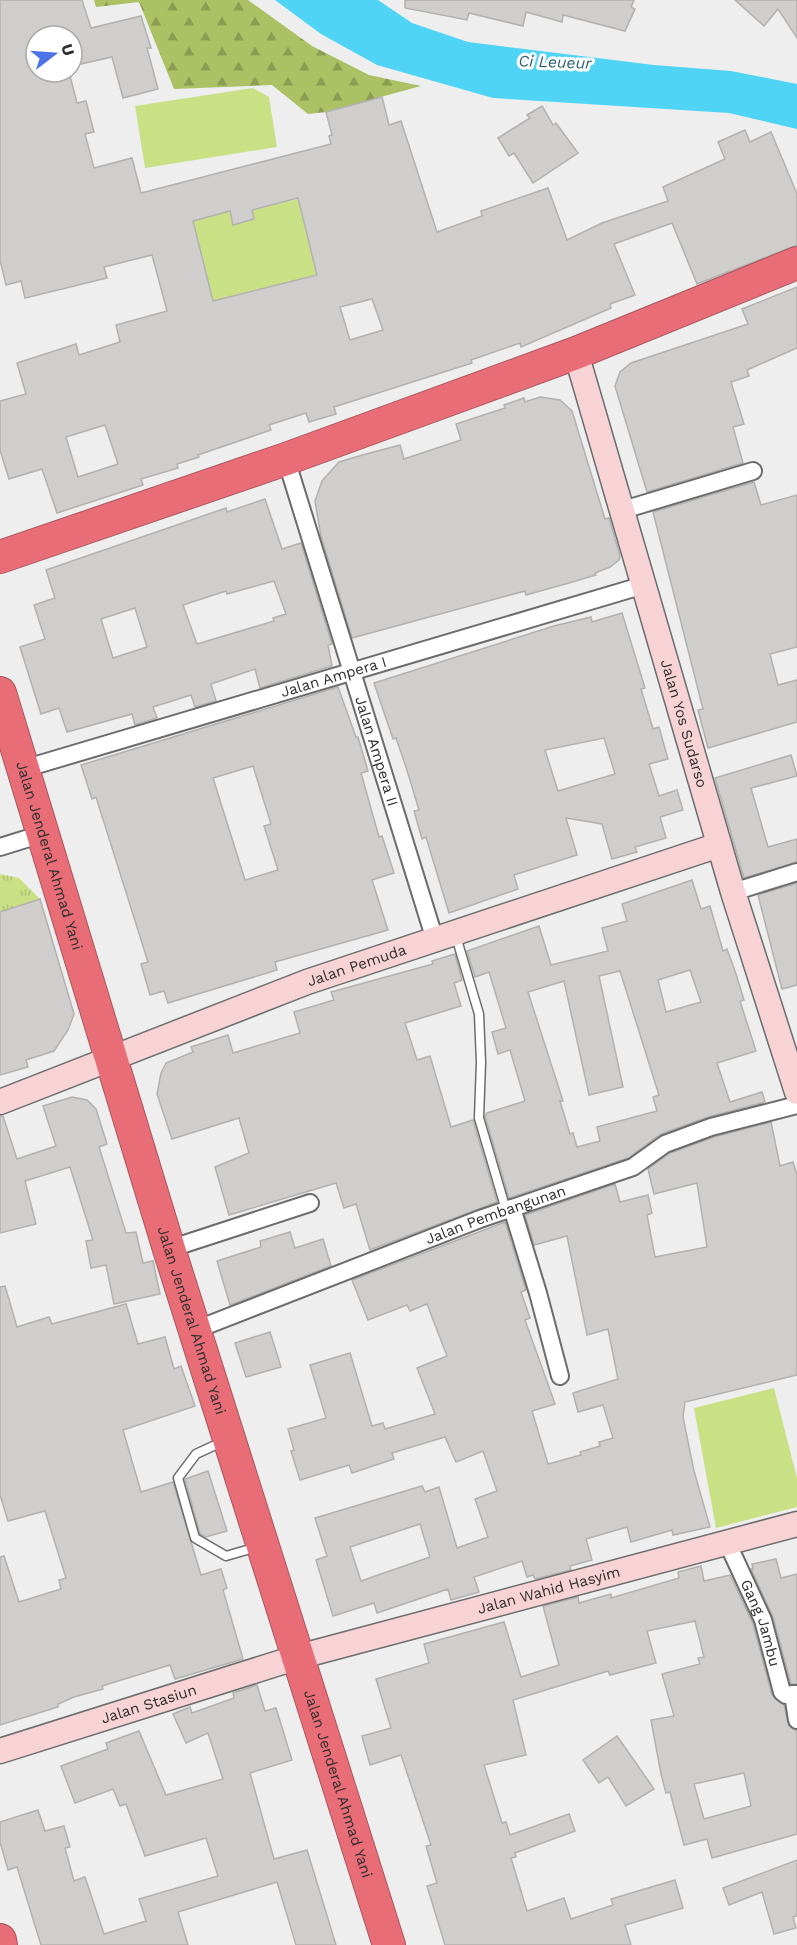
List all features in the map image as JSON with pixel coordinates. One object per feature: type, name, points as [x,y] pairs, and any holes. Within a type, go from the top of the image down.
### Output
[{"type":"highway","points":[[0,557],[286,459],[576,353],[797,263]]},
{"type":"highway","name":"Jalan Jenderal Ahmad Yani","points":[[0,693],[169,1249],[389,1945]]},
{"type":"highway","points":[[0,1940],[2,1945]]},
{"type":"street","name":"Jalan Yos Sudarso","points":[[576,353],[719,845],[797,1092]]},
{"type":"street","name":"Jalan Ampera II","points":[[286,459],[352,672],[445,936]]},
{"type":"street","points":[[623,510],[753,471]]},
{"type":"street","name":"Jalan Ampera I","points":[[23,769],[644,585]]},
{"type":"street","points":[[0,848],[42,834]]},
{"type":"street","name":"Jalan Pemuda","points":[[0,1102],[307,982],[719,845]]},
{"type":"street","points":[[734,892],[797,872]]},
{"type":"street","name":"Jalan Pembangunan","points":[[195,1330],[509,1209],[633,1167],[665,1144],[711,1127],[797,1105]]},
{"type":"street","points":[[169,1249],[310,1203]]},
{"type":"street","points":[[509,1209],[538,1293],[560,1376]]},
{"type":"street","name":"Jalan Wahid Hasyim","points":[[298,1657],[797,1524]]},
{"type":"street","name":"Gang Jambu","points":[[727,1542],[763,1620],[782,1692],[786,1695],[795,1694]]},
{"type":"street","name":"Jalan Stasiun","points":[[0,1751],[298,1657]]},
{"type":"street","points":[[795,1694],[797,1720]]},
{"type":"lane","points":[[445,936],[479,1014],[482,1062],[479,1118],[509,1209]]},
{"type":"lane","points":[[230,1439],[196,1454],[178,1478],[195,1538],[226,1556],[263,1545]]},
{"type":"green space","points":[[94,0],[248,0],[312,46],[369,75],[421,86],[326,112],[308,114],[272,85],[174,89],[139,2],[96,7]]},
{"type":"green space","points":[[253,88],[269,97],[277,147],[145,168],[135,106]]},
{"type":"green space","points":[[298,199],[317,275],[213,301],[193,221],[230,211],[233,225],[254,219],[252,210]]},
{"type":"green space","points":[[0,874],[19,878],[40,899],[0,912]]},
{"type":"green space","points":[[774,1388],[797,1478],[797,1507],[716,1528],[694,1408]]},
{"type":"water","name":"Ci Leueur","points":[[275,0],[378,0],[412,23],[468,42],[654,65],[731,71],[797,84],[797,129],[729,113],[493,98],[377,65],[321,34]]},
{"type":"building","points":[[0,0],[82,0],[91,28],[141,16],[151,48],[147,48],[158,89],[123,98],[112,57],[84,63],[84,24],[24,24],[24,84],[72,84],[77,103],[86,101],[94,132],[85,134],[94,168],[132,158],[141,193],[331,144],[329,136],[332,135],[326,112],[382,97],[389,125],[401,121],[437,232],[482,216],[481,211],[548,188],[567,240],[602,223],[668,201],[663,187],[725,159],[718,142],[745,130],[750,142],[771,132],[797,194],[797,245],[697,284],[672,223],[614,244],[635,295],[610,304],[611,308],[521,347],[520,343],[471,360],[472,363],[334,407],[336,414],[309,422],[306,413],[269,425],[271,430],[198,455],[199,457],[177,464],[178,468],[141,479],[143,485],[57,513],[42,469],[9,479],[0,450],[0,401],[26,394],[17,363],[76,344],[79,355],[120,342],[116,325],[167,311],[152,255],[104,267],[107,278],[25,298],[21,281],[6,285],[0,260]],"holes":[[[298,198],[317,275],[213,301],[193,221],[230,211],[233,225],[254,219],[252,210]],[[372,299],[383,330],[350,340],[340,307]],[[105,425],[118,464],[78,477],[66,437]]]},
{"type":"building","points":[[405,0],[634,0],[631,7],[635,9],[625,31],[563,15],[562,22],[526,12],[523,26],[469,13],[467,20],[405,8]]},
{"type":"building","points":[[735,0],[797,0],[797,38],[778,9],[764,26]]},
{"type":"building","points":[[542,106],[553,125],[556,123],[578,153],[533,183],[514,153],[509,156],[498,138],[530,118],[527,115]]},
{"type":"building","points":[[797,287],[797,348],[747,370],[749,376],[731,382],[744,424],[733,427],[743,463],[647,492],[615,386],[620,372],[631,363],[748,324],[742,309]]},
{"type":"building","points":[[540,397],[560,400],[572,411],[605,519],[609,518],[620,556],[619,560],[610,567],[595,573],[596,575],[569,583],[526,595],[525,591],[352,638],[321,536],[315,501],[322,481],[339,462],[366,454],[400,445],[404,459],[461,440],[456,424],[505,408],[504,405],[524,398],[525,402]]},
{"type":"building","points":[[754,482],[761,505],[797,495],[797,647],[770,654],[778,685],[797,680],[797,722],[708,748],[698,710],[703,709],[653,512]]},
{"type":"building","points":[[265,499],[282,549],[301,543],[332,644],[328,645],[332,666],[260,688],[255,669],[211,684],[216,701],[195,707],[191,695],[153,707],[157,718],[135,725],[132,714],[67,732],[59,708],[41,714],[20,647],[45,639],[34,605],[55,598],[46,570],[226,508],[227,512]],"holes":[[[274,581],[286,614],[273,618],[274,621],[197,644],[183,605],[226,591],[227,594]],[[135,608],[147,647],[113,658],[101,619]]]},
{"type":"building","points":[[622,613],[645,688],[641,689],[653,729],[659,727],[668,759],[649,764],[659,796],[677,790],[683,810],[660,817],[666,838],[635,847],[637,852],[612,859],[602,824],[566,818],[577,855],[514,875],[518,889],[449,913],[426,837],[422,839],[414,811],[419,810],[406,767],[396,738],[393,739],[374,683],[554,626],[591,617],[592,622]],"holes":[[[604,738],[615,774],[558,791],[545,750]]]},
{"type":"building","points":[[338,687],[356,737],[358,737],[368,771],[361,773],[379,837],[382,836],[394,873],[372,880],[388,930],[275,962],[277,970],[168,1003],[164,991],[150,995],[141,964],[148,962],[96,797],[92,799],[81,765]],"holes":[[[253,766],[271,824],[264,826],[278,870],[245,880],[213,778]]]},
{"type":"building","points":[[791,755],[797,776],[751,788],[768,847],[797,839],[797,862],[744,878],[715,778]]},
{"type":"building","points":[[692,880],[701,909],[710,906],[723,951],[727,949],[744,1000],[740,1001],[756,1051],[717,1063],[730,1102],[762,1092],[765,1102],[708,1117],[661,1134],[628,1158],[509,1198],[485,1116],[487,1113],[525,1101],[510,1050],[498,1054],[492,1032],[506,1028],[489,972],[475,977],[467,951],[539,926],[551,965],[608,951],[602,928],[627,921],[622,904]],"holes":[[[690,970],[701,1002],[666,1012],[658,980]],[[620,971],[659,1095],[653,1097],[657,1111],[597,1127],[600,1141],[577,1147],[573,1133],[570,1134],[560,1101],[563,1101],[528,992],[564,981],[589,1095],[623,1087],[599,976]]]},
{"type":"building","points":[[797,883],[797,985],[782,989],[758,895]]},
{"type":"building","points":[[40,899],[74,1014],[68,1030],[54,1051],[26,1060],[28,1067],[0,1075],[0,912]]},
{"type":"building","points":[[455,954],[462,980],[454,983],[461,1006],[405,1023],[417,1060],[430,1056],[451,1127],[473,1120],[497,1202],[370,1250],[356,1204],[344,1208],[336,1183],[229,1215],[215,1167],[249,1153],[239,1118],[172,1139],[157,1094],[161,1073],[166,1063],[193,1052],[191,1047],[228,1035],[233,1053],[300,1033],[294,1012],[334,1000],[331,992],[433,964],[432,961]]},
{"type":"building","points":[[72,1097],[87,1100],[96,1109],[107,1144],[99,1147],[126,1233],[136,1232],[143,1263],[153,1261],[160,1294],[114,1304],[106,1265],[91,1268],[86,1241],[93,1240],[70,1167],[25,1181],[36,1224],[0,1233],[0,1116],[3,1116],[17,1159],[56,1146],[43,1106]]},
{"type":"building","points":[[771,1122],[780,1166],[793,1162],[797,1175],[797,1375],[685,1402],[683,1417],[694,1471],[710,1527],[673,1535],[672,1530],[631,1542],[627,1527],[586,1539],[592,1560],[570,1566],[571,1570],[535,1579],[533,1575],[527,1577],[522,1561],[474,1577],[479,1592],[451,1600],[448,1589],[377,1613],[374,1603],[333,1616],[316,1560],[327,1556],[315,1518],[422,1486],[425,1492],[439,1487],[457,1548],[488,1537],[475,1499],[497,1491],[483,1451],[456,1462],[445,1437],[392,1453],[394,1459],[352,1473],[349,1465],[300,1480],[291,1451],[294,1450],[288,1429],[326,1418],[310,1365],[350,1353],[372,1426],[383,1423],[385,1429],[435,1414],[417,1368],[447,1356],[427,1304],[410,1311],[407,1305],[368,1320],[352,1280],[505,1222],[526,1290],[521,1292],[530,1318],[525,1320],[555,1404],[532,1411],[548,1464],[581,1455],[580,1452],[600,1446],[599,1442],[613,1438],[603,1405],[578,1412],[573,1393],[618,1379],[608,1329],[587,1335],[567,1236],[534,1245],[525,1215],[615,1184],[620,1202],[648,1195],[652,1213],[647,1215],[655,1257],[707,1247],[697,1183],[654,1194],[648,1169],[670,1153],[714,1137]],"holes":[[[420,1524],[430,1557],[361,1581],[350,1547]]]},
{"type":"building","points":[[290,1232],[295,1248],[323,1239],[331,1266],[230,1305],[217,1261],[261,1247],[260,1241]]},
{"type":"building","points":[[5,1286],[17,1327],[49,1317],[52,1324],[126,1304],[138,1344],[165,1337],[174,1369],[181,1366],[195,1406],[123,1430],[141,1492],[173,1482],[201,1575],[221,1569],[227,1588],[223,1590],[243,1659],[175,1679],[170,1665],[102,1686],[103,1689],[74,1697],[58,1704],[58,1707],[0,1725],[0,1557],[4,1556],[19,1602],[61,1589],[59,1580],[66,1578],[45,1511],[8,1521],[0,1495],[0,1287]]},
{"type":"building","points":[[270,1332],[281,1367],[246,1377],[235,1343]]},
{"type":"building","points":[[208,1471],[227,1531],[206,1537],[200,1534],[185,1479]]},
{"type":"building","points":[[776,1559],[781,1578],[797,1574],[797,1684],[791,1684],[773,1617],[751,1569],[753,1569],[752,1564]]},
{"type":"building","points":[[701,1566],[704,1581],[730,1575],[753,1624],[772,1695],[784,1705],[789,1726],[797,1731],[797,1834],[712,1858],[707,1839],[684,1845],[670,1792],[666,1793],[651,1720],[674,1716],[662,1674],[700,1664],[698,1658],[704,1657],[695,1621],[647,1631],[656,1663],[610,1675],[608,1671],[513,1700],[526,1755],[484,1765],[502,1823],[506,1822],[510,1835],[569,1814],[575,1831],[515,1853],[516,1857],[511,1858],[527,1911],[564,1898],[571,1919],[613,1905],[611,1899],[675,1880],[683,1908],[625,1925],[631,1945],[445,1945],[427,1886],[437,1883],[426,1846],[431,1845],[401,1755],[370,1765],[362,1736],[391,1728],[376,1679],[429,1663],[424,1644],[504,1622],[521,1677],[559,1665],[543,1606],[578,1597],[579,1603],[611,1594],[611,1598],[679,1578],[678,1572]],"holes":[[[744,1773],[751,1806],[704,1819],[694,1784]]]},
{"type":"building","points":[[257,1685],[265,1711],[276,1708],[292,1760],[250,1773],[274,1859],[307,1850],[336,1945],[296,1945],[277,1882],[178,1912],[188,1945],[41,1945],[17,1867],[8,1870],[0,1842],[0,1822],[38,1810],[45,1831],[64,1826],[70,1847],[65,1848],[74,1881],[85,1877],[104,1934],[146,1921],[139,1899],[218,1876],[206,1838],[145,1856],[126,1804],[120,1806],[113,1789],[75,1803],[61,1766],[108,1749],[106,1743],[139,1731],[166,1795],[223,1779],[208,1733],[186,1743],[173,1714],[190,1707],[192,1713],[234,1698],[233,1693]]},
{"type":"building","points":[[617,1736],[654,1789],[626,1806],[608,1777],[599,1783],[583,1760]]},
{"type":"building","points":[[797,1860],[797,1916],[793,1917],[796,1928],[774,1934],[762,1892],[729,1905],[723,1888]]}]
